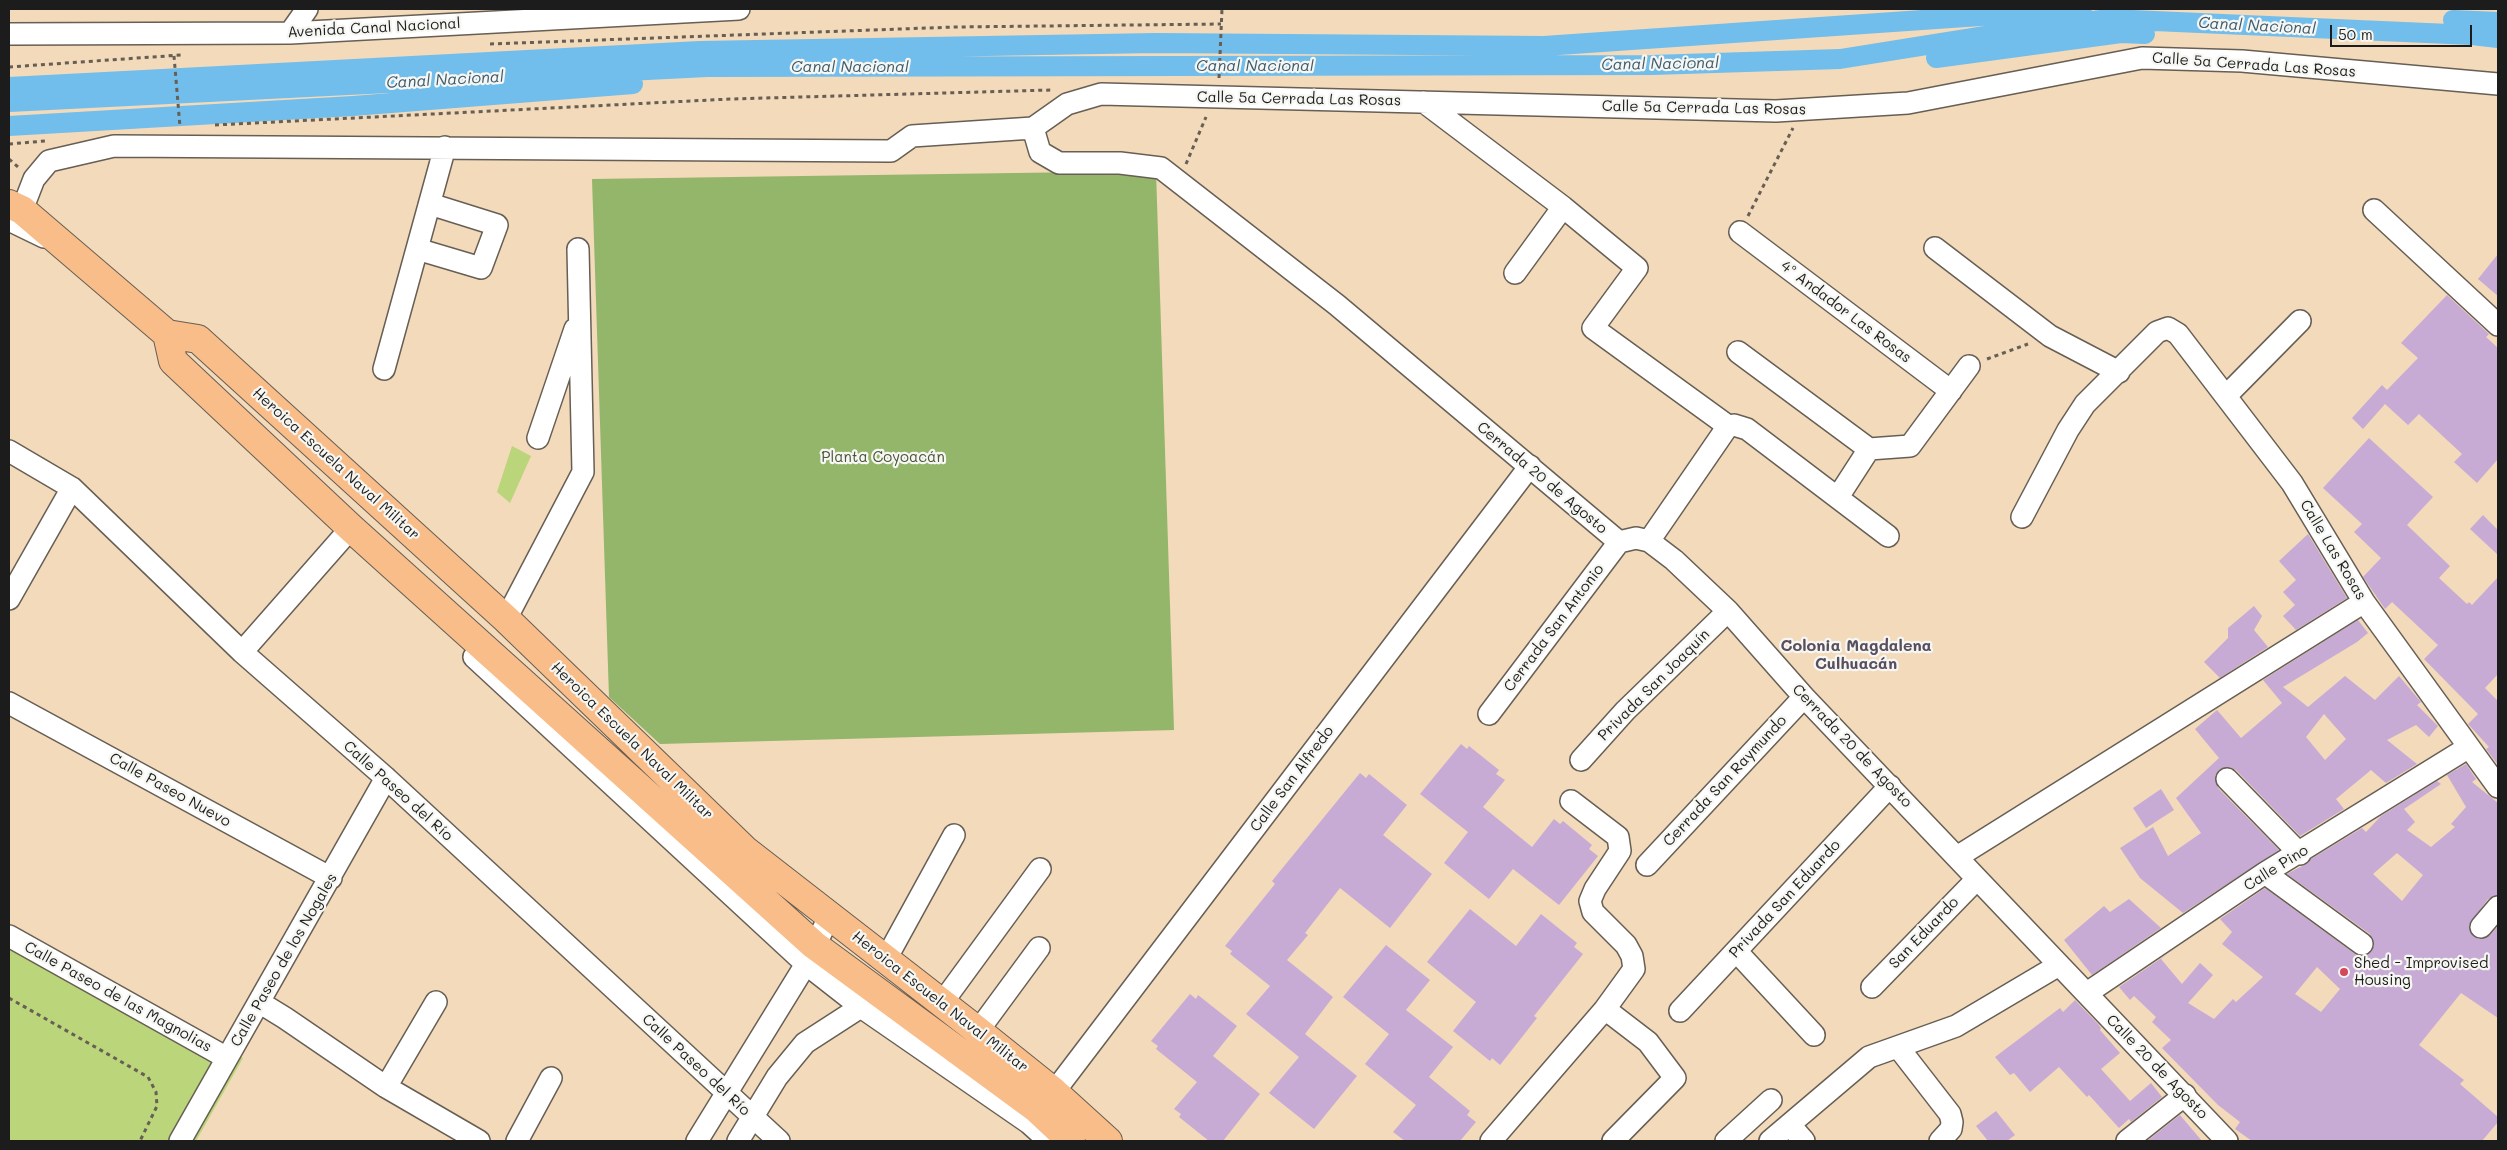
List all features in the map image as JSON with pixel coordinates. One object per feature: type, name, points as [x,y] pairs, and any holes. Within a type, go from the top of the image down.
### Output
[{"type":"main road","points":[[13,211],[71,250],[167,334]]},
{"type":"main road","name":"Heroica Escuela Naval Militar","points":[[1071,1141],[1037,1109],[871,1001],[810,954],[347,532],[174,361],[167,334],[198,338],[506,619],[745,850],[978,1031],[1054,1092],[1108,1141]]},
{"type":"street","points":[[290,33],[307,9]]},
{"type":"street","name":"Avenida Canal Nacional","points":[[9,34],[290,33],[739,9]]},
{"type":"street","name":"Calle 5a Cerrada Las Rosas","points":[[1033,128],[1066,104],[1101,94],[1217,88],[1424,102],[1776,111],[1802,110],[1908,103],[2142,58],[2242,61],[2498,84]]},
{"type":"street","points":[[1424,102],[1563,207],[1637,268],[1592,328],[1838,497],[1888,536]]},
{"type":"street","points":[[13,211],[34,179],[49,161],[114,146],[891,151],[912,136],[1033,128]]},
{"type":"street","name":"Cerrada 20 de Agosto","points":[[1033,128],[1040,152],[1059,163],[1120,163],[1161,168],[1337,305],[1619,542],[1636,538],[1649,541],[1704,586],[1804,697],[2087,993]]},
{"type":"street","points":[[384,368],[445,147]]},
{"type":"street","points":[[417,249],[481,268],[497,225],[430,204]]},
{"type":"street","points":[[1515,273],[1563,207]]},
{"type":"street","points":[[2374,210],[2498,326]]},
{"type":"street","name":"4º Andador Las Rosas","points":[[1740,232],[1951,392]]},
{"type":"street","points":[[1935,248],[2050,336],[2118,372],[2085,404],[2076,417],[2022,517]]},
{"type":"street","points":[[506,619],[583,472],[578,249]]},
{"type":"street","points":[[538,438],[580,314]]},
{"type":"street","points":[[2226,396],[2300,321]]},
{"type":"street","name":"Calle Las Rosas","points":[[2118,372],[2157,332],[2168,328],[2178,334],[2292,483],[2364,602],[2498,787]]},
{"type":"street","points":[[1738,352],[1869,449],[1910,446],[1969,366]]},
{"type":"street","points":[[1649,541],[1737,428]]},
{"type":"street","points":[[1838,497],[1869,449]]},
{"type":"street","name":"Calle Paseo del Río","points":[[9,452],[72,488],[242,652],[386,778],[779,1141]]},
{"type":"street","name":"Calle San Alfredo","points":[[1054,1092],[1530,466]]},
{"type":"street","points":[[9,599],[72,488]]},
{"type":"street","points":[[242,652],[347,532]]},
{"type":"street","name":"Cerrada San Antonio","points":[[1489,714],[1619,542]]},
{"type":"street","points":[[1957,857],[2364,602]]},
{"type":"street","name":"Privada San Joaquín","points":[[1581,760],[1625,710],[1728,611]]},
{"type":"street","name":"Cerrada San Raymundo","points":[[1647,864],[1804,697]]},
{"type":"street","name":"Calle Paseo Nuevo","points":[[9,703],[331,878]]},
{"type":"street","name":"Calle Pino","points":[[2087,993],[2265,873],[2300,854],[2469,747]]},
{"type":"street","name":"Calle Paseo de los Nogales","points":[[180,1141],[331,878],[386,778]]},
{"type":"street","points":[[2227,779],[2300,854]]},
{"type":"street","name":"Privada San Eduardo","points":[[1680,1011],[1890,786]]},
{"type":"street","points":[[1491,1141],[1606,1009],[1634,969],[1632,956],[1626,945],[1593,912],[1590,901],[1594,889],[1620,852],[1618,837],[1572,801]]},
{"type":"street","points":[[886,959],[954,835]]},
{"type":"street","points":[[942,1003],[1040,868]]},
{"type":"street","points":[[2265,873],[2362,944]]},
{"type":"street","name":"San Eduardo","points":[[1872,987],[1977,879]]},
{"type":"street","points":[[2481,927],[2498,907]]},
{"type":"street","points":[[697,1141],[810,954],[830,915]]},
{"type":"street","name":"Calle Paseo de las Magnolias","points":[[9,936],[227,1058]]},
{"type":"street","points":[[978,1031],[1039,948]]},
{"type":"street","points":[[1736,952],[1814,1035]]},
{"type":"street","points":[[1770,1141],[1869,1057],[1956,1026],[2059,965]]},
{"type":"street","name":"Calle 20 de Agosto","points":[[2087,993],[2227,1141]]},
{"type":"street","points":[[738,1141],[777,1077],[805,1043],[871,1001]]},
{"type":"street","name":"Heroica Escuela Naval Militar","points":[[871,1001],[1029,1123],[1049,1141]]},
{"type":"street","points":[[259,1002],[386,1087],[479,1141]]},
{"type":"street","points":[[386,1087],[436,1002]]},
{"type":"street","points":[[1606,1009],[1648,1042],[1675,1078],[1613,1141]]},
{"type":"street","points":[[1898,1047],[1950,1114],[1951,1129],[1940,1141]]},
{"type":"street","points":[[517,1141],[551,1078]]},
{"type":"street","points":[[2127,1141],[2185,1095]]},
{"type":"street","points":[[1726,1141],[1771,1100]]},
{"type":"street","points":[[1790,1125],[1804,1141]]},
{"type":"path","points":[[1185,186],[1186,161],[1217,88],[1222,9]]},
{"type":"path","points":[[481,45],[955,27],[1221,24]]},
{"type":"path","points":[[9,67],[184,55]]},
{"type":"path","points":[[174,56],[180,127]]},
{"type":"path","points":[[1740,232],[1802,110]]},
{"type":"path","points":[[1969,366],[2050,336]]},
{"type":"path","points":[[9,998],[148,1078],[156,1092],[157,1106],[140,1141]]},
{"type":"green space","name":"Planta Coyoacán","points":[[1156,171],[1174,730],[660,744],[609,697],[592,179]]},
{"type":"green space","points":[[512,446],[531,456],[510,503],[497,492]]},
{"type":"green space","points":[[9,925],[243,1058],[196,1141],[9,1141]]},
{"type":"building","points":[[2498,254],[2498,296],[2478,279]]},
{"type":"building","points":[[2447,295],[2489,334],[2486,337],[2498,348],[2498,459],[2477,483],[2454,462],[2462,454],[2419,414],[2408,425],[2385,404],[2363,429],[2352,418],[2382,385],[2387,390],[2418,358],[2401,343]]},
{"type":"building","points":[[2369,438],[2433,497],[2407,525],[2450,566],[2439,578],[2467,604],[2469,602],[2472,605],[2498,577],[2498,674],[2485,688],[2498,701],[2498,765],[2486,749],[2489,747],[2468,724],[2478,714],[2424,659],[2438,645],[2392,602],[2385,609],[2363,577],[2381,558],[2354,532],[2362,524],[2323,488]]},
{"type":"building","points":[[2483,515],[2498,530],[2498,555],[2470,529]]},
{"type":"building","points":[[2308,534],[2347,598],[2296,630],[2283,616],[2295,605],[2283,592],[2296,580],[2279,561]]},
{"type":"building","points":[[2254,606],[2262,616],[2254,630],[2268,647],[2220,678],[2204,662],[2228,638],[2228,628]]},
{"type":"building","points":[[2358,620],[2368,633],[2357,642],[2283,687],[2308,707],[2345,676],[2375,700],[2399,676],[2421,702],[2417,705],[2438,726],[2429,737],[2416,725],[2387,740],[2417,764],[2386,783],[2371,770],[2336,799],[2344,809],[2300,836],[2236,770],[2230,767],[2219,770],[2215,776],[2218,788],[2279,850],[2183,913],[2140,878],[2120,848],[2153,827],[2168,856],[2201,833],[2176,798],[2219,758],[2195,729],[2217,710],[2241,738],[2282,703],[2263,680]],"holes":[[[2324,714],[2346,739],[2325,760],[2306,737]]]},
{"type":"building","points":[[1461,744],[1467,749],[1469,746],[1499,770],[1496,774],[1505,780],[1483,807],[1532,847],[1554,819],[1560,824],[1563,821],[1592,845],[1589,849],[1598,856],[1559,905],[1513,869],[1489,899],[1444,863],[1468,832],[1420,794]]},
{"type":"building","points":[[2466,764],[2476,779],[2472,782],[2498,803],[2498,895],[2488,899],[2469,925],[2473,936],[2479,939],[2490,935],[2498,926],[2498,1018],[2461,993],[2419,1045],[2464,1080],[2460,1084],[2498,1117],[2498,1122],[2482,1141],[2252,1141],[2235,1129],[2240,1122],[2218,1105],[2162,1048],[2171,1040],[2152,1022],[2156,1017],[2134,996],[2130,1000],[2119,987],[2166,955],[2161,959],[2182,984],[2200,963],[2213,975],[2188,1003],[2214,1019],[2233,999],[2236,1002],[2263,977],[2222,944],[2232,932],[2220,919],[2265,888],[2355,954],[2367,955],[2374,946],[2370,934],[2287,874],[2308,863],[2311,859],[2362,828],[2366,832],[2381,816],[2437,781],[2441,784],[2404,809],[2415,822],[2407,830],[2431,847],[2455,827],[2451,824],[2466,807],[2447,775]],"holes":[[[2397,853],[2423,875],[2402,901],[2373,874]],[[2317,967],[2340,989],[2321,1012],[2295,994]]]},
{"type":"building","points":[[1360,773],[1366,778],[1369,774],[1407,805],[1383,835],[1432,874],[1390,928],[1340,888],[1305,933],[1308,935],[1287,960],[1333,997],[1305,1034],[1357,1076],[1314,1129],[1269,1093],[1299,1057],[1246,1014],[1270,986],[1230,954],[1232,951],[1225,946],[1275,884],[1272,881]]},
{"type":"building","points":[[2161,789],[2174,810],[2146,828],[2133,808]]},
{"type":"building","points":[[2129,899],[2161,928],[2092,975],[2064,940],[2104,906],[2110,912]]},
{"type":"building","points":[[1470,909],[1516,946],[1541,914],[1577,943],[1574,947],[1583,954],[1534,1016],[1537,1018],[1500,1065],[1492,1058],[1490,1061],[1453,1031],[1476,1002],[1427,962]]},
{"type":"building","points":[[1386,945],[1430,980],[1406,1010],[1453,1047],[1429,1077],[1470,1111],[1467,1115],[1476,1122],[1460,1141],[1405,1141],[1393,1132],[1416,1105],[1365,1064],[1389,1034],[1343,997]]},
{"type":"building","points":[[1190,994],[1196,999],[1198,995],[1237,1026],[1213,1056],[1260,1094],[1223,1141],[1209,1141],[1179,1117],[1181,1114],[1174,1109],[1197,1082],[1156,1049],[1158,1046],[1151,1041]]},
{"type":"building","points":[[2075,1000],[2098,1024],[2101,1028],[2100,1030],[2120,1053],[2101,1069],[2130,1101],[2151,1083],[2162,1097],[2131,1122],[2129,1119],[2119,1128],[2089,1095],[2087,1097],[2059,1067],[2030,1092],[2014,1073],[2010,1075],[1995,1057],[2060,1008],[2063,1012]]},
{"type":"building","points":[[1996,1111],[2015,1135],[2007,1141],[1988,1141],[1976,1126]]},
{"type":"building","points":[[2180,1115],[2202,1141],[2147,1141]]},
{"type":"waterway","name":"Canal Nacional","points":[[9,87],[700,51],[1156,43],[1544,46],[2082,9]]},
{"type":"waterway","name":"Canal Nacional","points":[[9,102],[707,67],[1652,65],[1840,59],[2015,31],[2109,19],[2472,35],[2498,38]]},
{"type":"waterway","name":"Canal Nacional","points":[[2453,20],[2498,22]]},
{"type":"waterway","name":"Canal Nacional","points":[[1936,58],[2121,33],[2145,34]]},
{"type":"waterway","name":"Canal Nacional","points":[[9,126],[353,106],[633,84]]},
{"type":"place","name":"Shed - Improvised Housing","points":[[2344,972]]},
{"type":"district","name":"Colonia Magdalena Culhuacán","points":[[1856,655]]}]
